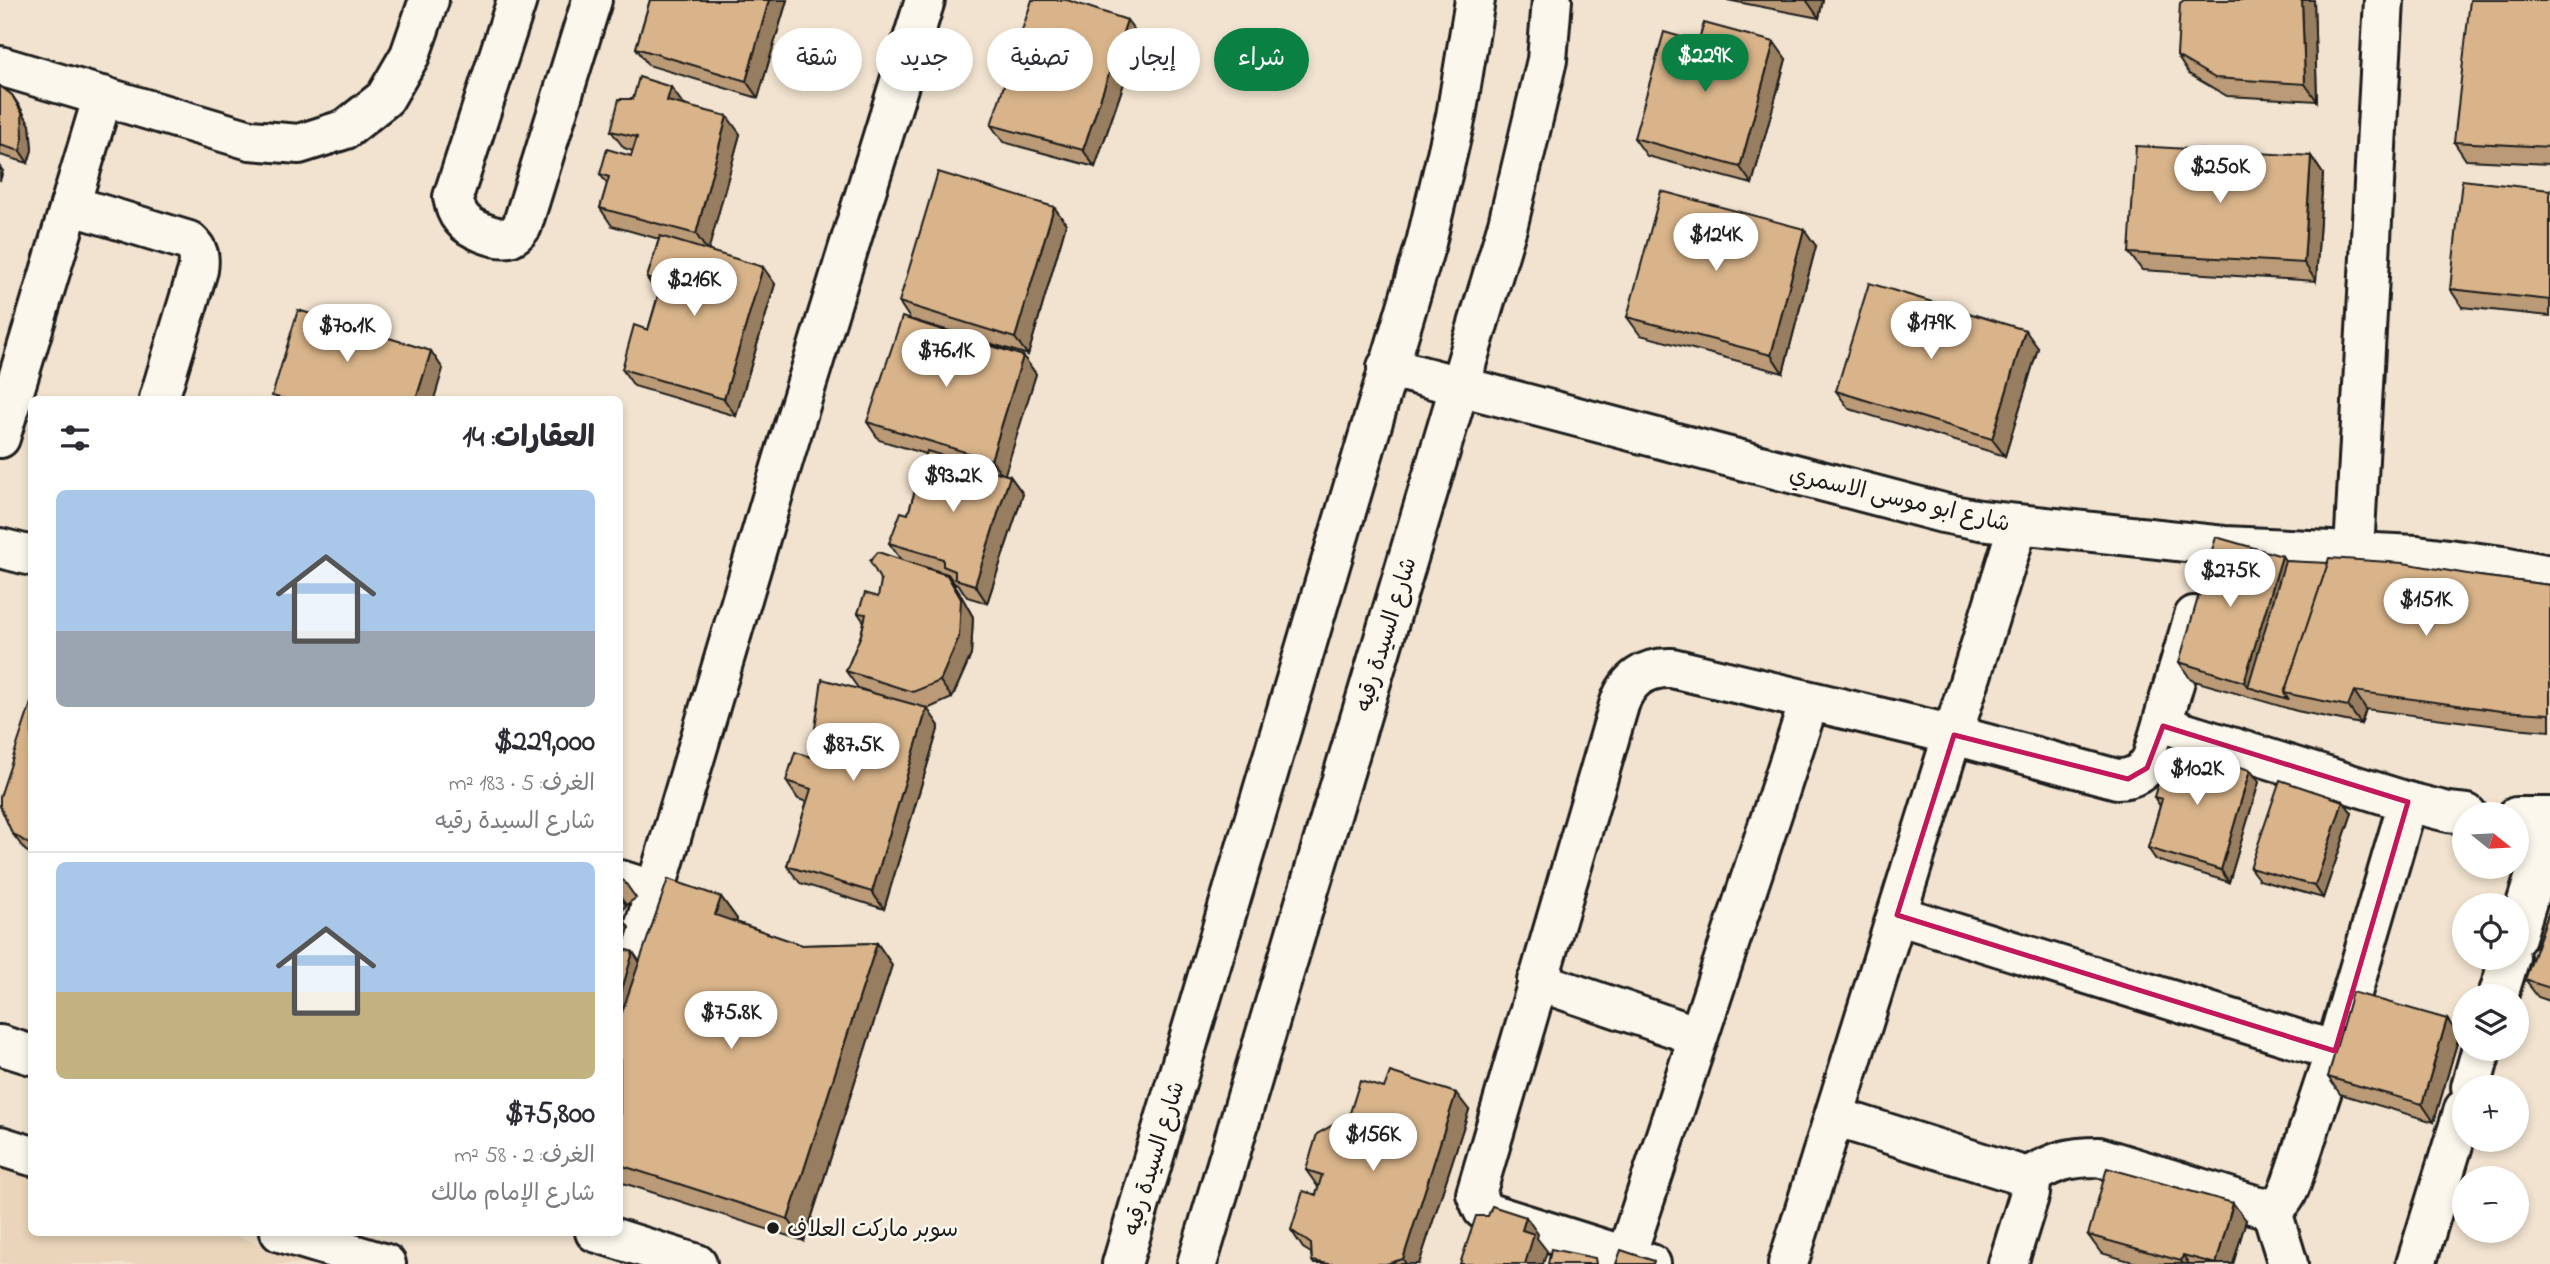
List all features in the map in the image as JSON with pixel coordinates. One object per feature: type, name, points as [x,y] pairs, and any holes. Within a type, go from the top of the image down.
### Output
[{"type":"street","points":[[0,66],[250,140],[299,144],[346,129],[385,98],[410,55],[429,0]]},
{"type":"street","points":[[517,0],[453,197],[456,209],[470,227],[501,237],[517,233],[522,226],[592,0]]},
{"type":"street","points":[[623,999],[785,454],[925,0]]},
{"type":"street","name":"شارع السيدة رقيه","points":[[1122,1264],[1429,230],[1456,116],[1475,0]]},
{"type":"street","name":"شارع السيدة رقيه","points":[[1197,1264],[1511,211],[1547,60],[1552,0]]},
{"type":"street","points":[[2354,551],[2384,0]]},
{"type":"street","points":[[0,438],[103,96]]},
{"type":"street","points":[[70,205],[189,241],[197,249],[200,259],[198,270],[160,396]]},
{"type":"street","name":"شارع ابو موسى الاسمري","points":[[1387,367],[1943,513],[2018,526],[2224,546],[2417,555],[2550,575]]},
{"type":"street","points":[[1788,1264],[2018,526]]},
{"type":"street","points":[[0,548],[28,555]]},
{"type":"street","points":[[1808,702],[1698,1036],[1638,1260],[1483,1210],[1476,1194],[1478,1185],[1619,705],[1630,683],[1650,670],[1672,668],[1808,702],[1954,734],[2116,779],[2128,779],[2147,768],[2163,726],[2195,610]]},
{"type":"street","points":[[2163,726],[2408,802],[2452,812]]},
{"type":"street","points":[[2027,1177],[2058,1161],[2077,1157],[2099,1157],[2258,1206],[2271,1208],[2284,1201],[2335,1051],[2408,802]]},
{"type":"street","points":[[2529,817],[2550,817]]},
{"type":"street","points":[[2529,895],[2550,827]]},
{"type":"street","points":[[623,881],[655,891]]},
{"type":"street","points":[[1897,915],[2335,1051]]},
{"type":"street","points":[[1537,981],[1698,1036]]},
{"type":"street","points":[[0,1045],[28,1054]]},
{"type":"street","points":[[1835,1117],[2027,1177],[2031,1184],[2030,1193],[2008,1264]]},
{"type":"street","points":[[0,1146],[28,1155]]},
{"type":"street","points":[[2416,1264],[2452,1147]]},
{"type":"street","points":[[2271,1208],[2288,1264]]},
{"type":"street","points":[[302,1236],[386,1264]]},
{"type":"street","points":[[608,1236],[697,1264]]},
{"type":"highlighted area","points":[[2163,726],[2408,802],[2335,1051],[1897,915],[1954,735],[2128,779],[2147,768]]},
{"type":"shaded area","points":[[0,1167],[28,1175],[28,1236],[234,1236],[329,1264],[0,1264]]},
{"type":"building","points":[[650,0],[769,0],[746,81],[636,48]]},
{"type":"building","points":[[1032,0],[1067,0],[1127,20],[1124,28],[1107,28],[1107,79],[1083,150],[991,125],[1002,91],[1093,91],[1093,28],[1023,28]]},
{"type":"building","points":[[2184,0],[2302,0],[2305,84],[2215,78],[2177,56],[2180,3]]},
{"type":"building","points":[[2470,0],[2550,0],[2550,147],[2454,142]]},
{"type":"building","points":[[1704,23],[1774,42],[1740,167],[1634,138],[1664,32],[1698,42]]},
{"type":"building","points":[[639,77],[671,87],[667,101],[727,116],[696,234],[600,208],[609,177],[600,174],[607,149],[631,156],[637,137],[611,131],[619,99],[633,99]]},
{"type":"building","points":[[0,86],[12,95],[22,113],[23,138],[20,151],[0,145]]},
{"type":"building","points":[[2136,146],[2311,156],[2304,263],[2129,253]]},
{"type":"building","points":[[938,172],[1054,207],[1015,338],[899,302]]},
{"type":"building","points":[[2462,180],[2550,190],[2550,300],[2450,289]]},
{"type":"building","points":[[1661,191],[1804,229],[1771,355],[1627,317]]},
{"type":"building","points":[[660,236],[763,267],[724,399],[622,369],[634,325],[648,330],[662,283],[647,278]]},
{"type":"building","points":[[1869,283],[2025,330],[1992,439],[1836,391]]},
{"type":"building","points":[[298,310],[431,351],[417,396],[272,396]]},
{"type":"building","points":[[902,317],[1023,356],[991,460],[867,422]]},
{"type":"building","points":[[927,451],[1010,476],[975,585],[955,579],[955,571],[943,566],[943,559],[889,543],[901,512],[908,514]]},
{"type":"building","points":[[2216,537],[2282,556],[2244,682],[2179,662]]},
{"type":"building","points":[[878,552],[947,575],[961,599],[959,637],[940,681],[913,692],[846,671],[861,635],[866,614],[858,613],[865,593],[878,597],[881,581],[870,561]]},
{"type":"building","points":[[2329,558],[2403,563],[2550,585],[2550,714],[2501,711],[2354,691],[2348,706],[2284,693]]},
{"type":"building","points":[[2285,561],[2328,563],[2284,693],[2288,699],[2248,687]]},
{"type":"building","points":[[822,679],[927,708],[872,892],[787,866],[811,789],[786,781],[795,752],[811,757]]},
{"type":"building","points":[[28,712],[28,843],[12,833],[0,806],[0,797]]},
{"type":"building","points":[[2169,746],[2250,770],[2221,870],[2148,848],[2162,799],[2154,797]]},
{"type":"building","points":[[2280,780],[2343,801],[2315,886],[2250,868]]},
{"type":"building","points":[[668,879],[721,897],[715,915],[802,945],[877,943],[788,1219],[623,1166],[623,1009]]},
{"type":"building","points":[[2550,909],[2550,988],[2525,980]]},
{"type":"building","points":[[623,949],[633,952],[623,986]]},
{"type":"building","points":[[2352,992],[2447,1019],[2422,1104],[2328,1077]]},
{"type":"building","points":[[1390,1072],[1456,1093],[1403,1259],[1386,1264],[1329,1264],[1312,1261],[1311,1244],[1291,1230],[1303,1191],[1316,1195],[1322,1175],[1306,1170],[1317,1134],[1349,1116],[1360,1081],[1384,1088]]},
{"type":"building","points":[[2107,1168],[2233,1203],[2216,1264],[2183,1255],[2181,1261],[2088,1235]]},
{"type":"building","points":[[1492,1206],[1526,1217],[1522,1230],[1534,1234],[1525,1264],[1460,1264],[1476,1216],[1488,1216]]},
{"type":"building","points":[[1551,1249],[1595,1258],[1596,1264],[1548,1264]]},
{"type":"building","points":[[1621,1250],[1654,1261],[1653,1264],[1616,1264]]},
{"type":"place","name":"سوبر ماركت العلاف","points":[[773,1228]]}]
